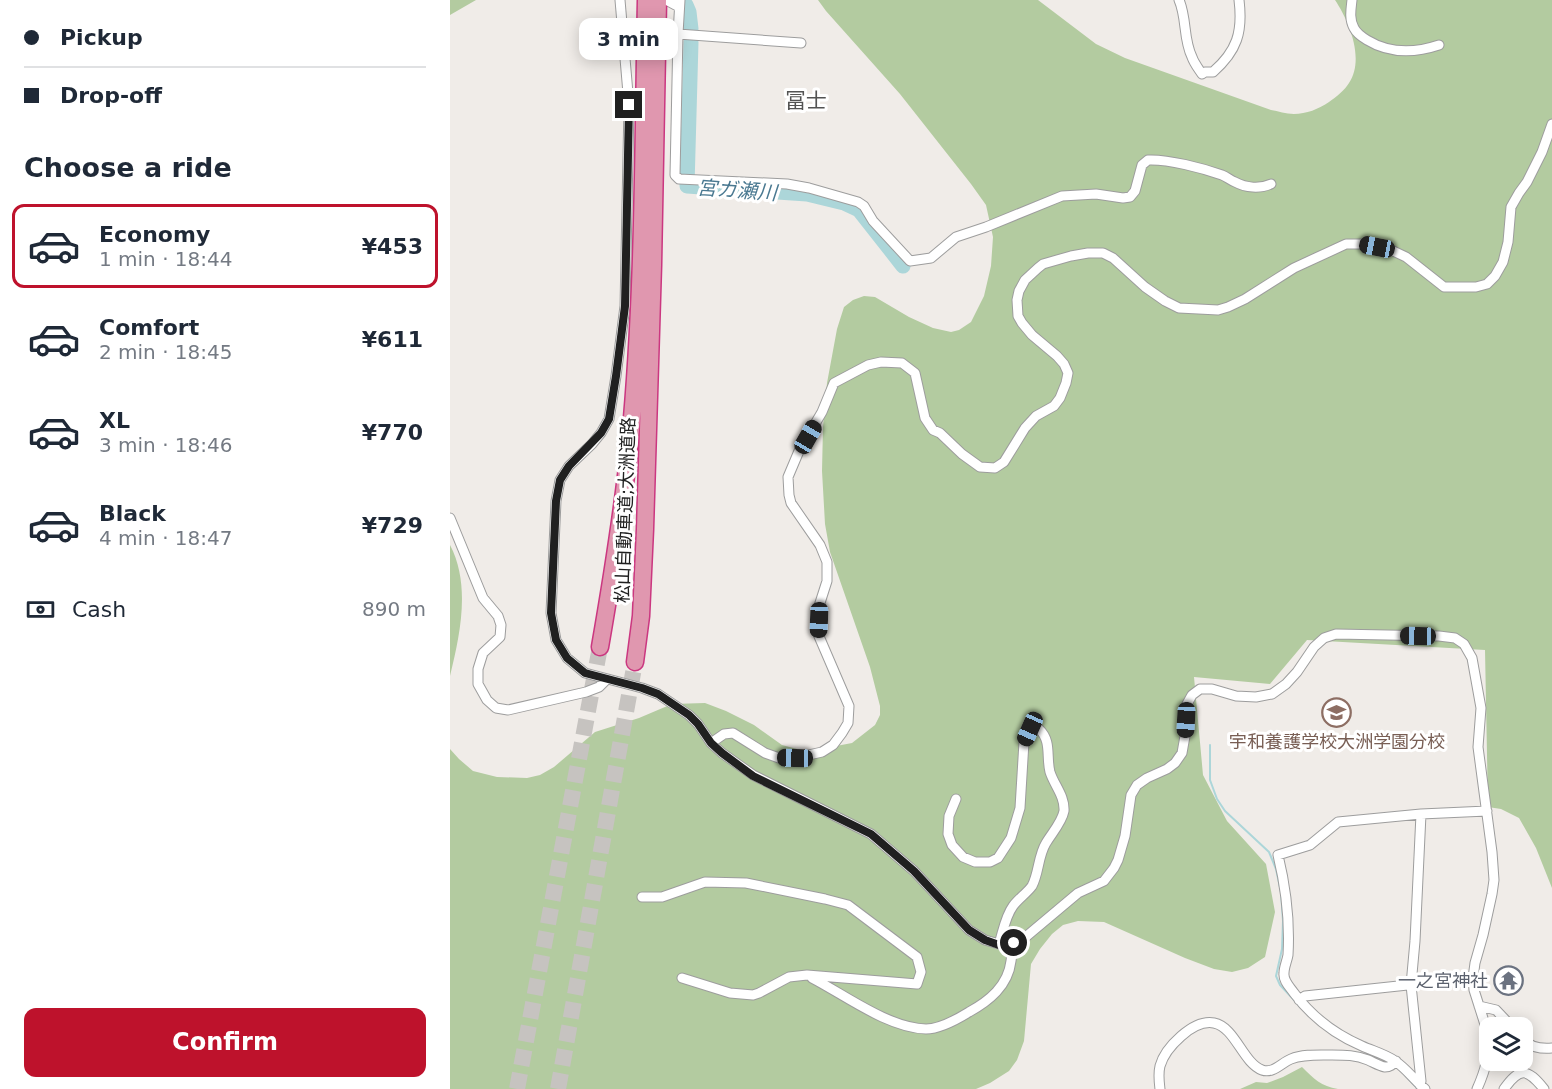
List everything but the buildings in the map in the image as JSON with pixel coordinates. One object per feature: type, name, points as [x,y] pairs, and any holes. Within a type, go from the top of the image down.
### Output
[{"type":"highway","name":"松山自動車道;大洲道路","points":[[600,646],[620,528],[634,384],[640,266],[646,0]]},
{"type":"highway","name":"松山自動車道;大洲道路","points":[[635,662],[641,616],[645,529],[663,0]]},
{"type":"street","points":[[620,0],[629,105],[625,306],[609,419],[601,433],[569,466],[560,480],[556,501],[551,613],[556,640],[567,658],[585,673],[658,694],[689,715],[711,743],[753,776],[871,834],[914,871],[969,930],[999,945],[1022,940],[1078,893],[1104,881],[1114,868],[1125,836],[1131,795],[1137,785],[1167,769],[1182,753],[1187,704],[1191,694],[1200,690],[1212,690],[1236,696],[1256,697],[1272,694],[1297,672],[1314,647],[1324,638],[1336,634],[1455,638],[1464,644],[1472,658],[1481,708],[1479,747],[1494,880],[1473,978],[1488,1034],[1489,1053],[1477,1089]]},
{"type":"street","points":[[663,0],[680,4],[675,175],[679,179],[787,184],[858,202],[864,206],[873,221],[910,261],[931,258],[956,237],[1062,195],[1096,194],[1130,197],[1135,191],[1142,165],[1148,160],[1158,159],[1203,170],[1248,186],[1263,188],[1271,184]]},
{"type":"street","points":[[1179,0],[1185,18],[1191,57],[1202,74],[1213,72],[1233,51],[1239,33],[1239,0]]},
{"type":"street","points":[[1352,0],[1350,15],[1352,26],[1359,35],[1378,47],[1401,51],[1425,50],[1439,45]]},
{"type":"street","points":[[678,34],[801,43]]},
{"type":"street","points":[[711,743],[724,734],[733,733],[765,753],[779,758],[795,758],[822,752],[833,745],[848,723],[849,706],[819,634],[819,606],[827,581],[826,562],[820,545],[792,503],[788,486],[788,477],[799,452],[822,412],[834,383],[868,364],[902,363],[915,373],[925,418],[933,430],[940,433],[980,467],[995,468],[1004,462],[1024,428],[1036,416],[1054,406],[1066,383],[1068,373],[1064,364],[1032,335],[1018,316],[1019,291],[1025,280],[1043,264],[1071,256],[1103,253],[1113,258],[1145,287],[1179,308],[1218,310],[1245,299],[1294,268],[1346,244],[1365,244],[1389,249],[1406,256],[1444,287],[1476,287],[1487,284],[1503,262],[1508,242],[1511,207],[1542,152],[1552,124]]},
{"type":"street","points":[[450,518],[483,598],[498,616],[501,625],[500,637],[483,653],[478,669],[478,684],[487,700],[496,708],[508,710],[586,692],[599,687],[607,679]]},
{"type":"street","points":[[956,799],[949,816],[948,834],[952,845],[963,856],[975,862],[990,862],[998,858],[1011,838],[1020,808],[1024,742],[1030,729],[1039,729],[1044,733],[1047,740],[1050,772],[1063,799],[1064,810],[1062,818],[1045,844],[1031,886],[1007,914],[999,945]]},
{"type":"street","points":[[1423,1087],[1414,1080],[1408,1070],[1394,1064],[1388,1056],[1360,1046],[1320,1022],[1299,1000],[1286,981],[1283,974],[1288,958],[1289,920],[1285,885],[1278,855],[1310,845],[1338,822],[1421,814],[1487,811]]},
{"type":"street","points":[[1421,814],[1411,985],[1423,1087]]},
{"type":"street","points":[[642,897],[662,897],[705,882],[725,882],[746,883],[848,905],[917,957],[921,972],[917,984],[907,985],[807,975],[789,977],[753,995],[730,993],[682,978]]},
{"type":"street","points":[[807,975],[877,1015],[926,1029],[961,1017],[985,1003],[999,990],[1011,962],[1014,943]]},
{"type":"street","points":[[1299,1000],[1305,996],[1473,978]]},
{"type":"street","points":[[1479,1005],[1496,1010],[1503,1017]]},
{"type":"street","points":[[1160,1089],[1158,1074],[1165,1055],[1182,1035],[1207,1022],[1216,1023],[1227,1030],[1256,1067],[1265,1071],[1274,1070],[1292,1059],[1313,1055],[1359,1056],[1381,1066],[1394,1064]]},
{"type":"street","points":[[1533,1046],[1540,1049],[1552,1048]]},
{"type":"street","points":[[1504,1089],[1513,1076],[1521,1073],[1528,1073],[1534,1077],[1544,1089]]},
{"type":"green space","points":[[450,0],[476,0],[450,15]]},
{"type":"green space","points":[[818,0],[1038,0],[1096,44],[1125,58],[1271,110],[1294,114],[1312,111],[1329,102],[1345,88],[1354,73],[1356,63],[1353,40],[1335,0],[1552,0],[1552,888],[1536,848],[1519,818],[1501,809],[1488,807],[1485,650],[1307,640],[1270,684],[1194,677],[1203,775],[1227,821],[1266,864],[1275,912],[1265,957],[1248,968],[1232,972],[1214,969],[1104,922],[1078,921],[1063,925],[1052,934],[1031,964],[1024,1041],[1017,1060],[1009,1071],[976,1089],[450,1089],[450,749],[473,771],[497,777],[527,778],[540,775],[554,767],[595,732],[639,718],[672,704],[705,703],[754,725],[782,745],[810,751],[852,743],[875,725],[880,715],[880,706],[870,667],[830,552],[825,524],[822,471],[823,427],[827,383],[837,329],[844,307],[864,296],[875,297],[933,328],[951,332],[959,330],[971,322],[984,296],[991,266],[993,237],[986,205],[971,184],[900,94]]},
{"type":"green space","points":[[450,545],[460,577],[462,610],[450,676]]},
{"type":"green space","points":[[1302,1067],[1318,1081],[1338,1089],[1240,1089],[1256,1082],[1267,1083]]},
{"type":"waterway","name":"宮ガ瀬川","points":[[686,5],[691,29]]},
{"type":"waterway","name":"宮ガ瀬川","points":[[691,42],[687,186],[807,194],[844,203],[859,210],[903,266]]},
{"type":"waterway","points":[[1210,745],[1210,780],[1217,799],[1225,811],[1269,852],[1276,869],[1281,892],[1283,921],[1282,949],[1276,976],[1280,985],[1295,1001]]},
{"type":"waterway","points":[[1403,1073],[1418,1089]]},
{"type":"tunnel","points":[[517,1089],[600,647]]},
{"type":"tunnel","points":[[558,1089],[635,662]]},
{"type":"place","name":"宇和養護学校大洲学園分校","points":[[1337,712]]},
{"type":"place","name":"一之宮神社","points":[[1509,980]]},
{"type":"district","name":"冨士","points":[[806,101]]},
{"type":"route","points":[[629,105],[625,306],[616,376],[609,419],[601,433],[569,466],[560,480],[556,501],[551,613],[556,640],[567,658],[585,673],[658,694],[689,715],[711,743],[753,776],[871,834],[914,871],[969,930],[999,945],[1014,943]]}]
